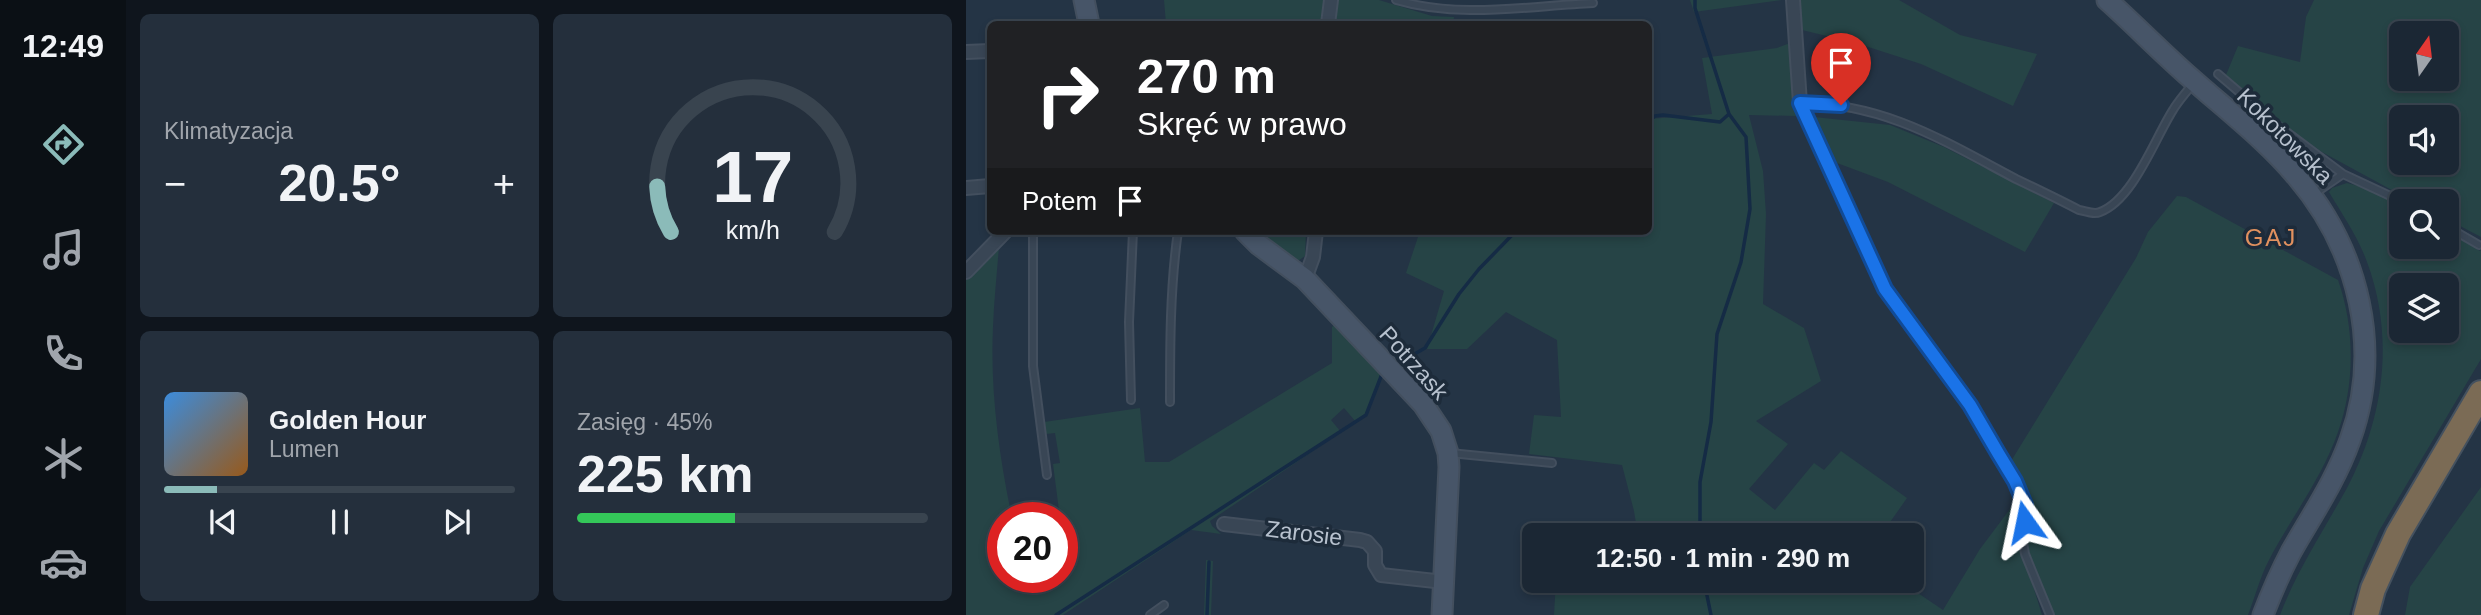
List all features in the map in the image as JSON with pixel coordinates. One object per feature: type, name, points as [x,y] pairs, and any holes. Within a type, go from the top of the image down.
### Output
[{"type":"highway","points":[[2366,615],[2381,569],[2398,534],[2481,393]]},
{"type":"street","points":[[1084,0],[1088,21]]},
{"type":"street","points":[[1328,21],[1331,0]]},
{"type":"street","points":[[1793,0],[1800,103],[1891,300],[1970,405],[2015,481]]},
{"type":"street","name":"Kokotowska","points":[[2107,0],[2273,151],[2312,195],[2333,227],[2356,285],[2364,326],[2363,383],[2357,419],[2339,468],[2290,554],[2263,615]]},
{"type":"street","points":[[966,52],[987,51]]},
{"type":"street","points":[[966,188],[987,186]]},
{"type":"street","points":[[966,272],[1002,235]]},
{"type":"street","name":"Potrzask","points":[[1249,235],[1305,279],[1423,404],[1441,431],[1448,453],[1448,515],[1442,615]]},
{"type":"street","points":[[1305,279],[1313,257],[1316,235]]},
{"type":"street","name":"Zarosie","points":[[1224,524],[1360,540],[1367,542],[1376,551],[1375,565],[1381,575],[1444,582]]},
{"type":"lane","points":[[1396,0],[1421,7],[1457,10],[1593,3]]},
{"type":"lane","points":[[2218,74],[2280,127],[2343,174],[2389,195]]},
{"type":"lane","points":[[1800,103],[1857,107],[1896,120],[1942,138],[2079,210],[2097,214],[2109,208],[2121,196],[2137,174],[2174,108],[2194,81]]},
{"type":"lane","points":[[2312,195],[2343,174]]},
{"type":"lane","points":[[2459,233],[2479,245]]},
{"type":"lane","points":[[1033,235],[1033,366],[1047,475]]},
{"type":"lane","points":[[1131,400],[1129,322],[1133,235]]},
{"type":"lane","points":[[1170,402],[1170,322],[1177,235]]},
{"type":"lane","points":[[1448,453],[1460,452],[1552,463]]},
{"type":"lane","points":[[2015,481],[2025,505],[2022,542],[2025,554],[2050,615]]},
{"type":"lane","points":[[1150,615],[1164,605]]},
{"type":"green space","points":[[1164,0],[1325,0],[1322,21],[1166,21]]},
{"type":"green space","points":[[1335,0],[1379,0],[1432,16],[1454,17],[1453,21],[1332,21]]},
{"type":"green space","points":[[1690,0],[1782,0],[1694,12]]},
{"type":"green space","points":[[1799,0],[1899,0],[1960,35],[2037,54],[2013,106],[1921,64],[1856,43],[1802,30]]},
{"type":"green space","points":[[2314,0],[2481,0],[2481,237],[2459,225],[2459,189],[2390,189],[2322,152],[2290,130],[2226,75],[2238,46],[2300,62],[2306,17]]},
{"type":"green space","points":[[1790,43],[1796,116],[1749,115],[1763,171],[1766,214],[1763,304],[1804,328],[1821,381],[1756,421],[1788,444],[1749,489],[1775,510],[1814,463],[1824,470],[1841,451],[1907,498],[1889,523],[1636,523],[1622,465],[1529,454],[1534,415],[1561,417],[1557,340],[1506,312],[1467,349],[1427,349],[1444,291],[1406,273],[1419,235],[1652,235],[1652,119],[1712,114],[1702,58],[1777,48]]},
{"type":"green space","points":[[1814,117],[1890,125],[1944,147],[2054,203],[2025,252],[1888,182],[1837,163]]},
{"type":"green space","points":[[2347,183],[2389,199],[2389,259],[2459,259],[2459,238],[2481,250],[2481,359],[2379,531],[2363,568],[2349,615],[2280,615],[2303,566],[2360,461],[2377,406],[2381,377],[2383,348],[2376,290],[2359,244],[2329,192],[2332,188]]},
{"type":"green space","points":[[2177,196],[2186,197],[2338,280],[2348,317],[2351,356],[2344,414],[2315,482],[2269,560],[2248,615],[2049,615],[2026,545],[2025,499],[2008,466],[2136,258],[2148,232]]},
{"type":"green space","points":[[1261,235],[1306,235],[1305,256],[1295,263]]},
{"type":"green space","points":[[999,246],[992,351],[999,447],[1009,502],[987,502],[987,593],[1078,593],[1078,502],[1058,502],[1053,464],[1060,463],[1055,433],[1046,434],[1044,422],[1140,408],[1145,462],[1169,462],[1332,363],[1332,327],[1338,322],[1382,372],[1366,413],[1356,422],[1344,408],[1331,420],[1341,432],[1210,521],[1221,534],[1191,530],[1063,615],[966,615],[966,280]]},
{"type":"green space","points":[[2481,487],[2481,615],[2405,615],[2410,587]]},
{"type":"green space","points":[[2019,497],[2021,547],[2042,615],[1554,615],[1555,593],[1918,593],[1943,610],[1980,549]]},
{"type":"green space","points":[[1206,560],[1213,561],[1211,615],[1204,615]]},
{"type":"waterway","points":[[1695,0],[1695,8],[1729,114],[1746,137],[1750,209],[1741,262],[1717,334],[1711,422],[1700,482],[1700,523]]},
{"type":"waterway","points":[[1652,119],[1663,115],[1720,122],[1729,114]]},
{"type":"waterway","points":[[1397,364],[1425,348],[1459,294],[1512,235]]},
{"type":"waterway","points":[[1056,615],[1366,415],[1382,374]]},
{"type":"waterway","points":[[1207,615],[1209,562]]},
{"type":"waterway","points":[[1706,593],[1711,615]]},
{"type":"district","name":"GAJ","points":[[2271,237]]},
{"type":"route","points":[[1841,105],[1800,103],[1885,289],[1970,405],[2015,481],[2025,505],[2025,522]]}]
